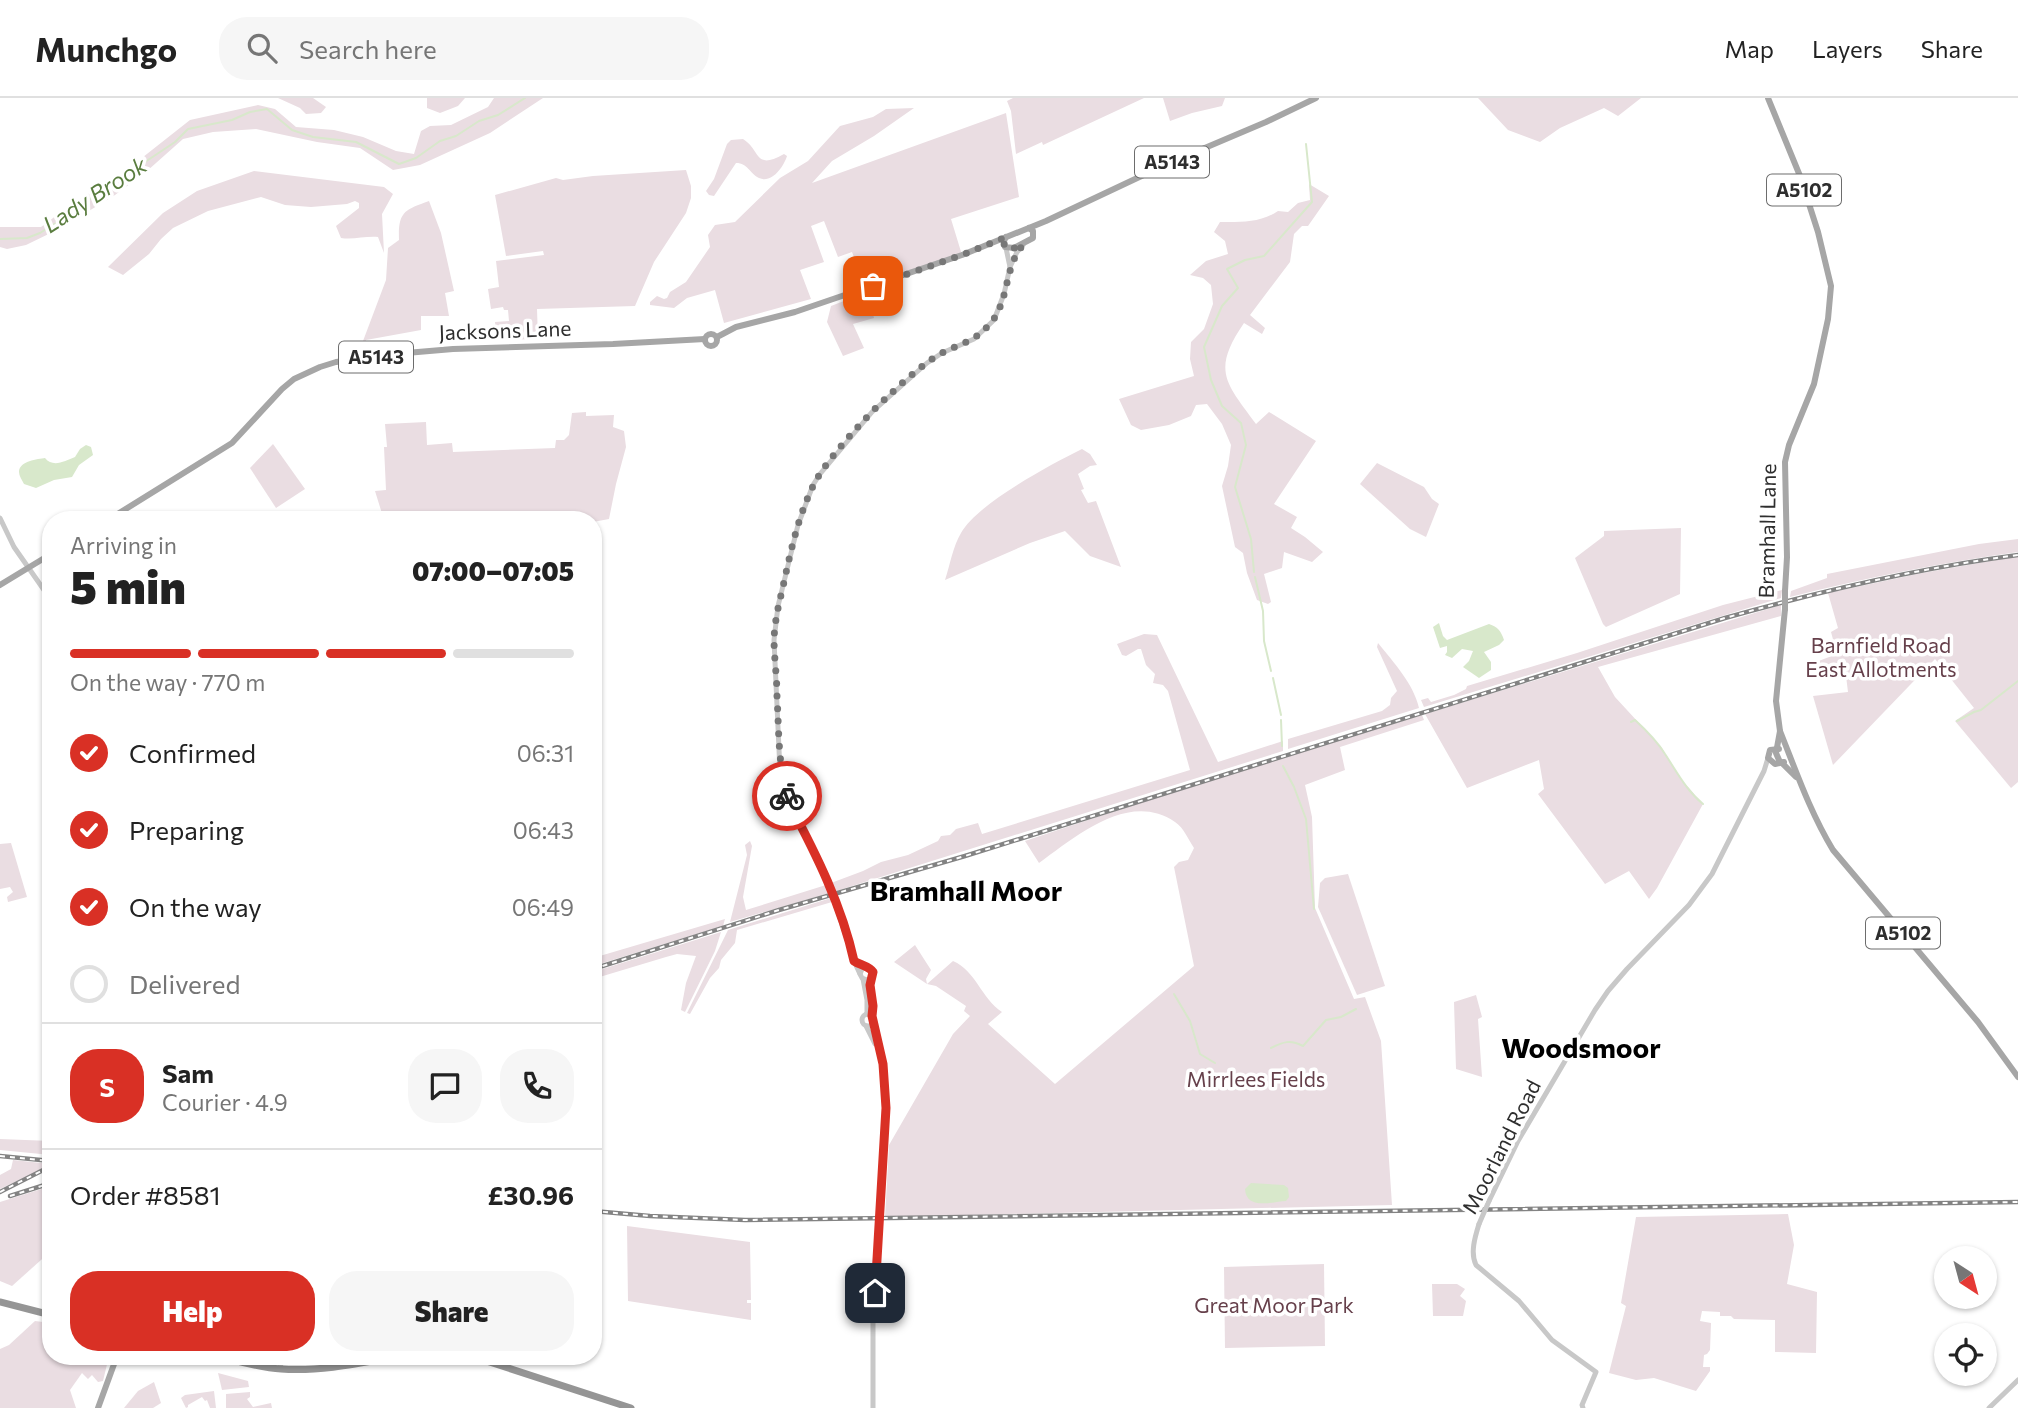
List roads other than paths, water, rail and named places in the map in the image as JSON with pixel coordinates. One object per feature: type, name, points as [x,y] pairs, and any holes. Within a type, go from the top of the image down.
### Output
[{"type":"highway","points":[[0,1302],[42,1313]]},
{"type":"highway","points":[[251,1365],[280,1369],[342,1365]]},
{"type":"highway","points":[[499,1365],[631,1408]]},
{"type":"main road","name":"A5143","points":[[1031,230],[1167,164],[1316,98]]},
{"type":"main road","name":"Bramhall Lane","points":[[1768,98],[1800,176],[1818,232],[1831,286],[1828,319],[1814,384],[1789,445],[1785,462],[1787,556],[1776,701],[1780,730],[1799,781],[1833,850],[1983,1027],[2018,1077]]},
{"type":"main road","name":"Jacksons Lane","points":[[958,257],[1006,237],[1031,230]]},
{"type":"main road","points":[[1023,245],[1033,238],[1031,230]]},
{"type":"main road","points":[[1005,247],[1006,237]]},
{"type":"main road","name":"Jacksons Lane","points":[[123,511],[214,455],[245,430],[282,389],[294,379],[320,366],[406,353],[705,339],[710,334],[717,337],[736,327],[795,313],[958,257],[993,247],[1014,248],[1023,245]]},
{"type":"main road","points":[[0,585],[42,559]]},
{"type":"main road","name":"Bramhall Lane","points":[[1779,763],[1777,750],[1780,730]]},
{"type":"main road","points":[[1768,758],[1770,750],[1788,752],[1779,763]]},
{"type":"main road","name":"Bramhall Lane","points":[[1768,758],[1779,763],[1799,781]]},
{"type":"main road","points":[[98,1408],[113,1365]]},
{"type":"street","points":[[873,1408],[873,1319],[886,1108],[881,1056],[861,976],[820,864],[790,805],[780,771],[774,640],[778,606],[794,537],[813,485],[820,474],[872,412],[928,363],[942,353],[974,339],[994,320],[1010,267],[1023,245]]},
{"type":"street","points":[[1005,247],[1010,267]]},
{"type":"street","points":[[0,518],[14,547],[42,587]]},
{"type":"street","name":"Moorland Road","points":[[1583,1408],[1596,1372],[1552,1340],[1519,1301],[1476,1265],[1474,1247],[1479,1224],[1518,1141],[1566,1057],[1608,991],[1682,914],[1712,874],[1768,758]]},
{"type":"street","points":[[1763,771],[1779,763]]},
{"type":"street","points":[[854,961],[872,970],[870,985],[873,1006],[869,1015],[862,1018],[862,1023],[881,1056]]},
{"type":"street","points":[[861,976],[862,969],[866,967]]},
{"type":"street","points":[[861,976],[867,980],[872,978]]},
{"type":"street","points":[[866,1026],[873,1023]]},
{"type":"street","points":[[280,1369],[281,1365]]},
{"type":"street","points":[[1989,1408],[2018,1380]]},
{"type":"waterway","name":"Lady Brook","points":[[0,239],[27,238],[40,233],[61,220],[79,203],[123,183],[188,129],[232,120],[250,112],[267,109],[292,130],[313,137],[356,142],[399,164],[416,158],[440,141],[456,136],[479,121],[498,115],[525,98]]},
{"type":"waterway","points":[[1254,572],[1251,539],[1235,487],[1246,445],[1241,423],[1222,406],[1211,380],[1204,347],[1222,306],[1238,288],[1227,269],[1245,260],[1264,256],[1312,202],[1306,144]]},
{"type":"waterway","points":[[1255,577],[1263,611],[1264,641],[1271,671]]},
{"type":"waterway","points":[[1273,678],[1281,715]]},
{"type":"waterway","points":[[1957,721],[1981,710],[2018,681]]},
{"type":"waterway","points":[[1281,720],[1282,746]]},
{"type":"waterway","points":[[1631,722],[1635,720],[1651,736],[1687,787],[1703,804]]},
{"type":"waterway","points":[[1283,766],[1306,819],[1314,909]]},
{"type":"waterway","points":[[1174,994],[1190,1021],[1200,1054],[1215,1063]]},
{"type":"waterway","points":[[1271,1048],[1287,1042],[1303,1046],[1326,1020],[1341,1017],[1356,1009]]},
{"type":"railway","points":[[602,966],[779,910],[965,856],[1725,618],[1870,581],[2018,555]]},
{"type":"railway","points":[[0,1156],[42,1160]]},
{"type":"railway","points":[[0,1192],[42,1171]]},
{"type":"railway","points":[[10,1196],[42,1186]]},
{"type":"railway","points":[[602,1212],[745,1220],[2018,1202]]},
{"type":"district","name":"Bramhall Moor","points":[[966,891]]},
{"type":"district","name":"Woodsmoor","points":[[1581,1048]]},
{"type":"park label","name":"Barnfield Road East Allotments","points":[[1881,658]]},
{"type":"park label","name":"Mirrlees Fields","points":[[1256,1080]]},
{"type":"park label","name":"Great Moor Park","points":[[1274,1306]]}]
